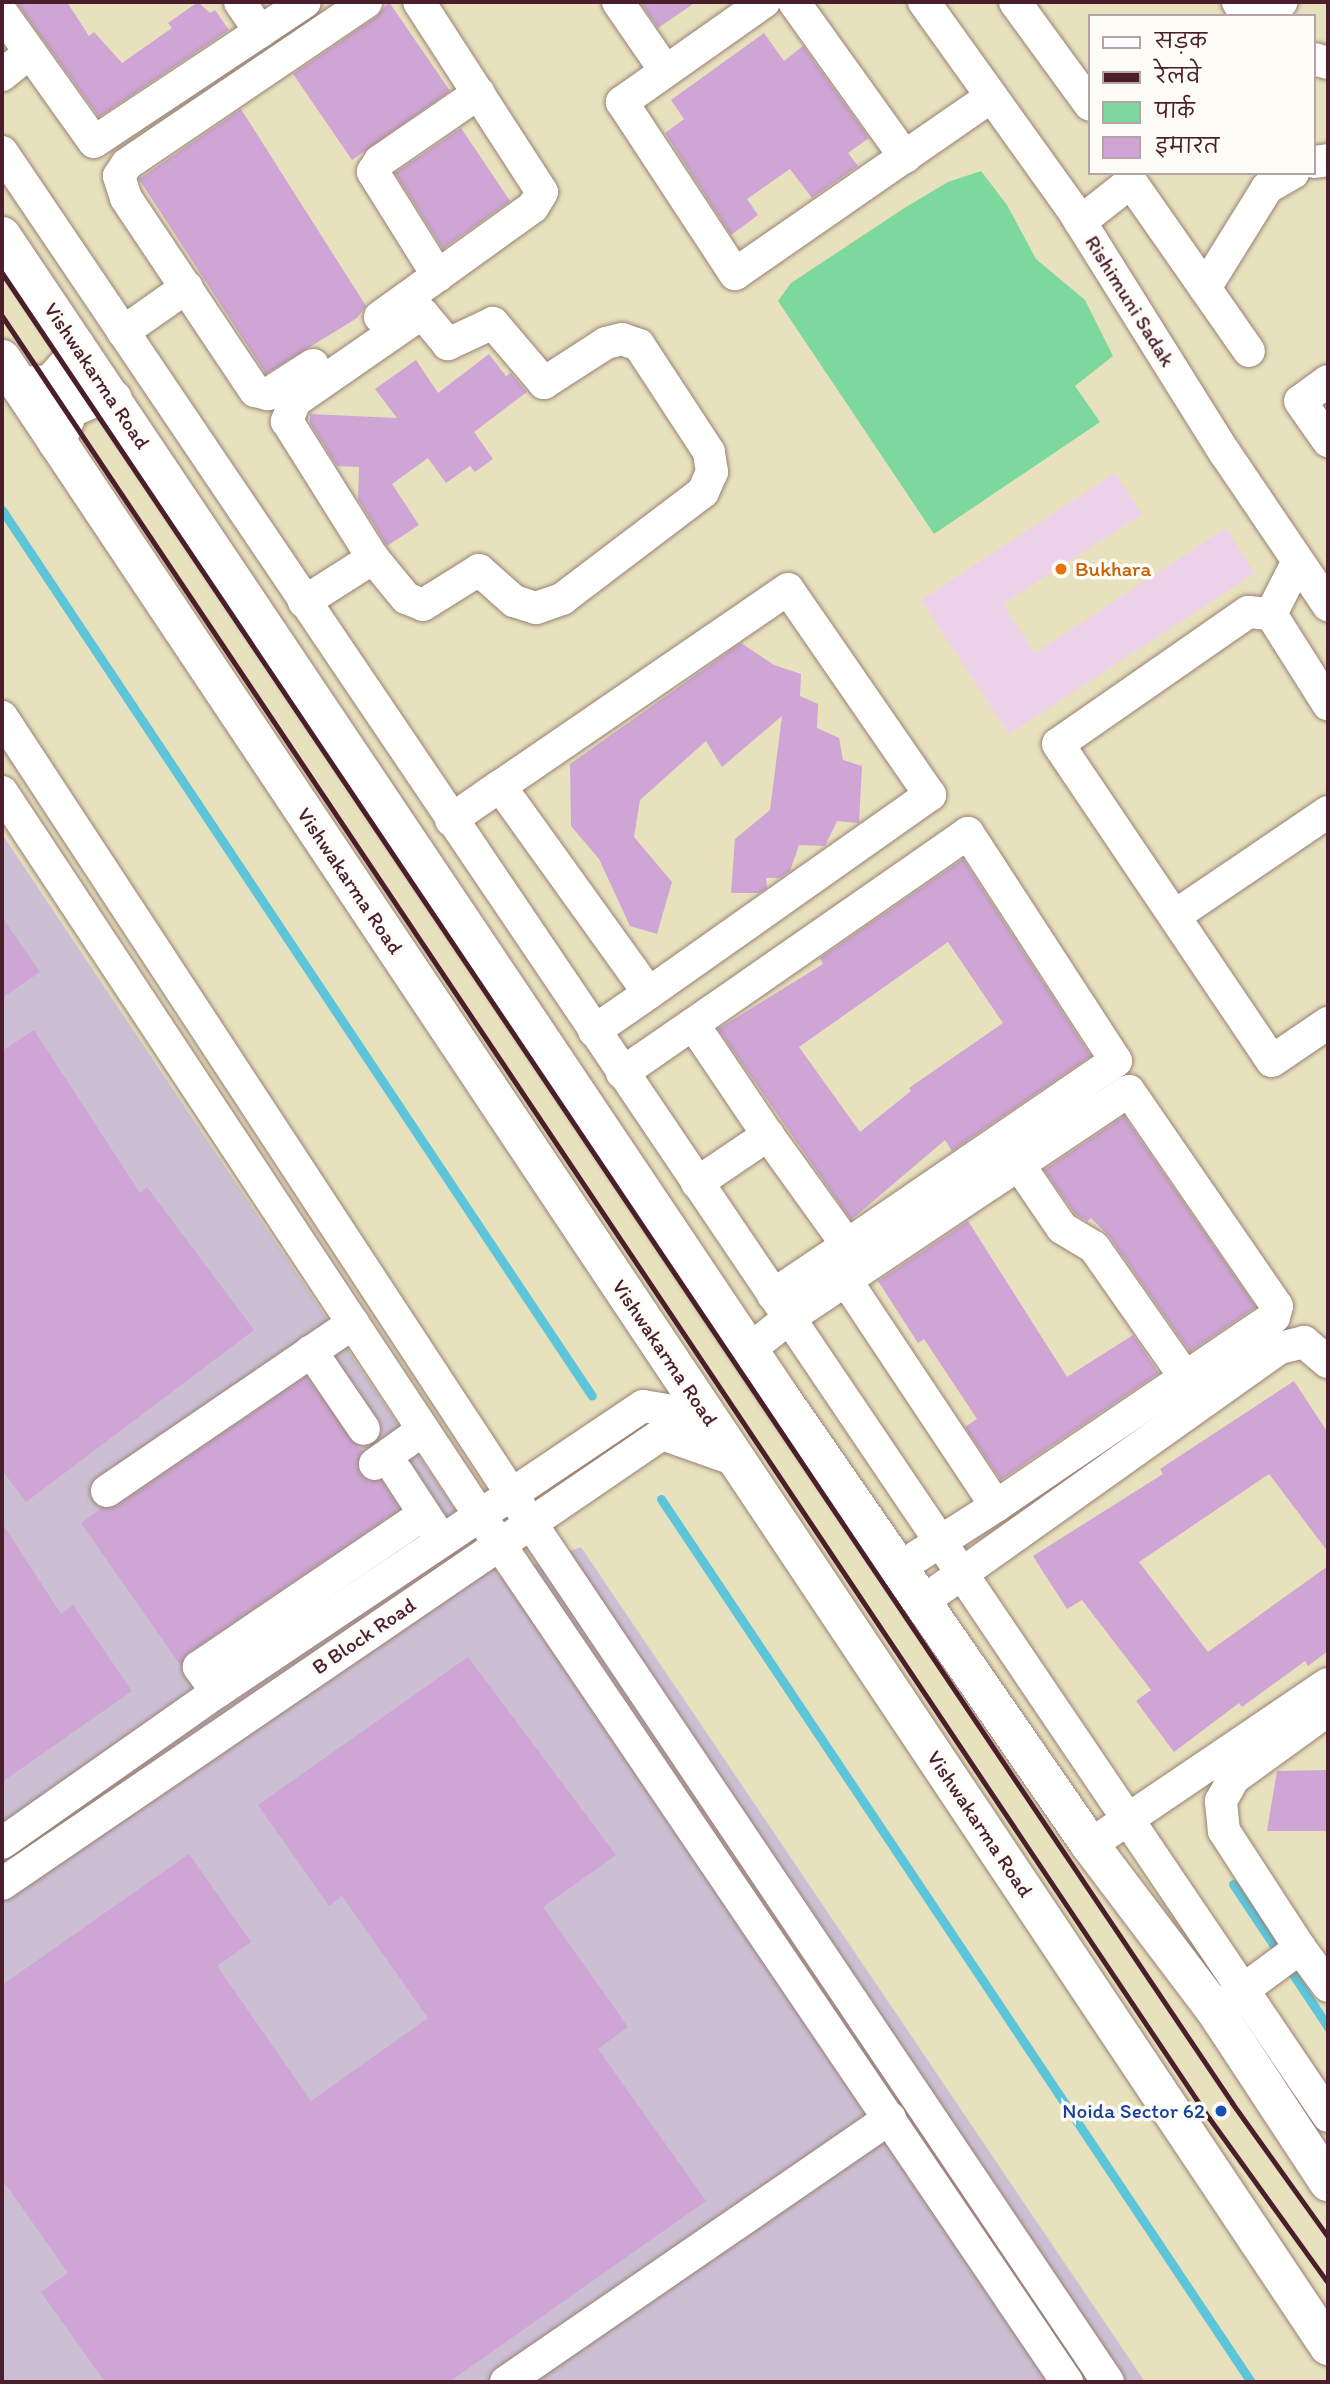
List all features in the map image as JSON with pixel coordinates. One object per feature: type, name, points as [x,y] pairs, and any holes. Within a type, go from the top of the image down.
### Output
[{"type":"main road","name":"Vishwakarma Road","points":[[2,236],[749,1350],[1090,1844],[1229,2000],[1328,2182]]},
{"type":"main road","points":[[11,373],[51,384],[71,363],[76,346]]},
{"type":"main road","name":"Vishwakarma Road","points":[[11,373],[1328,2346]]},
{"type":"main road","points":[[57,442],[69,409],[94,398],[113,399]]},
{"type":"street","points":[[240,2],[260,32]]},
{"type":"street","points":[[2,13],[94,142],[305,2]]},
{"type":"street","points":[[366,2],[127,164],[119,176],[126,198],[255,391],[268,394],[533,207],[542,192],[419,2]]},
{"type":"street","points":[[618,2],[664,69]]},
{"type":"street","points":[[764,2],[664,69],[622,102],[735,274],[989,98]]},
{"type":"street","points":[[794,2],[905,156]]},
{"type":"street","name":"Rishimuni Sadak","points":[[925,2],[989,98],[1080,222],[1328,605]]},
{"type":"street","points":[[1015,2],[1088,102]]},
{"type":"street","points":[[1265,14],[1281,2]]},
{"type":"street","points":[[2,75],[30,52]]},
{"type":"street","points":[[438,276],[373,172],[380,161],[479,93]]},
{"type":"street","points":[[2,152],[1127,1820],[1229,2000],[1328,2116]]},
{"type":"street","points":[[1205,288],[1267,188],[1290,175]]},
{"type":"street","points":[[1080,222],[1136,178],[1205,288],[1250,351]]},
{"type":"street","points":[[122,332],[187,287]]},
{"type":"street","points":[[422,313],[447,344],[493,323],[544,383],[606,343],[622,339],[639,345],[709,452],[712,472],[703,492],[562,599],[536,608],[514,601],[479,570],[424,605],[406,598],[373,558],[287,421],[295,401],[422,313]]},
{"type":"street","points":[[1328,381],[1300,401],[1328,441]]},
{"type":"street","points":[[304,602],[373,558]]},
{"type":"street","points":[[1271,614],[1298,561]]},
{"type":"street","points":[[451,820],[788,589],[930,796],[594,1031]]},
{"type":"street","points":[[1271,614],[1248,612],[1058,744],[1176,915],[1272,1062],[1328,1023]]},
{"type":"street","points":[[1271,614],[1328,704]]},
{"type":"street","points":[[2,717],[530,1523],[1108,2382]]},
{"type":"street","points":[[500,786],[649,993]]},
{"type":"street","points":[[2,792],[481,1517],[1067,2382]]},
{"type":"street","points":[[1176,915],[1328,812]]},
{"type":"street","points":[[622,1073],[968,833],[1116,1061],[847,1245],[780,1307],[749,1350]]},
{"type":"street","points":[[693,1024],[847,1245]]},
{"type":"street","points":[[780,1307],[846,1280],[1129,1091],[1277,1306],[1274,1317],[996,1506],[899,1568]]},
{"type":"street","points":[[697,1183],[768,1135]]},
{"type":"street","points":[[1019,1165],[1062,1228],[1094,1247],[1185,1377]]},
{"type":"street","points":[[846,1280],[996,1506]]},
{"type":"street","points":[[107,1490],[353,1323]]},
{"type":"street","points":[[922,1602],[1280,1348],[1304,1342],[1328,1362]]},
{"type":"street","points":[[311,1351],[365,1429]]},
{"type":"street","points":[[2,1843],[217,1692],[643,1406],[708,1417]]},
{"type":"street","points":[[424,1430],[386,1468],[443,1542]]},
{"type":"street","name":"B Block Road","points":[[2,1884],[662,1434],[736,1460]]},
{"type":"street","points":[[217,1692],[199,1667],[424,1514]]},
{"type":"street","points":[[1090,1844],[1328,1684]]},
{"type":"street","points":[[1328,1710],[1234,1778],[1221,1801],[1224,1831],[1328,1986]]},
{"type":"street","points":[[1229,2000],[1300,1948]]},
{"type":"street","points":[[506,2382],[890,2118]]},
{"type":"shaded area","points":[[1115,473],[1142,514],[1003,604],[1035,653],[1226,528],[1255,573],[1009,734],[921,600]]},
{"type":"shaded area","points":[[2,834],[500,1577],[581,1547],[1145,2382],[2,2382]]},
{"type":"green space","points":[[981,171],[1007,205],[1036,259],[1085,300],[1113,356],[1075,386],[1100,422],[934,534],[778,301],[791,283],[906,207],[948,182]]},
{"type":"building","points":[[16,2],[67,2],[89,36],[94,32],[122,63],[172,28],[168,23],[198,2],[210,13],[215,10],[229,30],[99,117]]},
{"type":"building","points":[[389,2],[450,91],[352,160],[293,74],[376,17]]},
{"type":"building","points":[[640,2],[696,2],[658,28]]},
{"type":"building","points":[[764,33],[784,61],[803,46],[869,138],[848,153],[858,166],[812,198],[790,169],[747,199],[758,215],[731,235],[665,133],[684,119],[671,100]]},
{"type":"building","points":[[241,109],[366,306],[357,318],[266,374],[139,179]]},
{"type":"building","points":[[461,128],[510,201],[443,249],[395,173]]},
{"type":"building","points":[[489,354],[506,376],[511,373],[527,392],[474,432],[493,459],[475,472],[470,466],[446,483],[428,458],[392,484],[419,525],[387,546],[358,499],[359,467],[337,466],[310,423],[310,414],[397,418],[375,389],[416,360],[438,393]]},
{"type":"building","points":[[741,643],[774,665],[801,674],[800,696],[818,704],[817,728],[839,738],[843,760],[862,766],[859,823],[837,821],[825,846],[799,845],[790,871],[780,878],[766,878],[767,888],[759,893],[731,893],[735,839],[770,810],[782,716],[722,767],[706,741],[640,800],[634,837],[672,882],[657,934],[630,926],[599,859],[571,826],[570,764]]},
{"type":"building","points":[[963,859],[1091,1056],[952,1151],[945,1140],[851,1220],[718,1029],[823,964],[820,958]],"holes":[[[948,942],[1003,1023],[909,1088],[911,1091],[860,1132],[799,1047]]]},
{"type":"building","points":[[2,917],[40,972],[2,998]]},
{"type":"building","points":[[34,1030],[140,1193],[147,1187],[254,1330],[26,1502],[2,1470],[2,1051]]},
{"type":"building","points":[[1124,1116],[1256,1307],[1190,1352],[1109,1236],[1091,1218],[1087,1221],[1075,1214],[1044,1170]]},
{"type":"building","points":[[968,1221],[1067,1377],[1133,1335],[1159,1373],[1001,1480],[965,1427],[977,1419],[924,1339],[918,1343],[878,1281]]},
{"type":"building","points":[[306,1377],[362,1452],[357,1465],[360,1475],[368,1481],[381,1481],[399,1509],[189,1652],[181,1666],[81,1523],[102,1508],[117,1506]]},
{"type":"building","points":[[1294,1381],[1328,1433],[1328,1552],[1269,1474],[1139,1562],[1208,1652],[1328,1566],[1328,1651],[1308,1666],[1305,1661],[1242,1707],[1239,1703],[1174,1752],[1136,1701],[1151,1690],[1082,1600],[1067,1609],[1033,1556],[1163,1474],[1160,1469]]},
{"type":"building","points":[[2,1523],[61,1614],[73,1605],[132,1691],[2,1782]]},
{"type":"building","points":[[468,1657],[616,1855],[543,1907],[628,2027],[598,2049],[706,2201],[449,2382],[105,2382],[41,2292],[68,2273],[2,2179],[2,1985],[189,1854],[251,1942],[217,1966],[311,2101],[428,2018],[342,1896],[329,1906],[258,1805]]},
{"type":"building","points":[[1328,1770],[1328,1831],[1267,1831],[1277,1771]]},
{"type":"waterway","points":[[2,510],[592,1396]]},
{"type":"waterway","points":[[661,1499],[1251,2382]]},
{"type":"waterway","points":[[1233,1884],[1328,2027]]},
{"type":"railway","points":[[2,273],[1232,2103],[1328,2237]]},
{"type":"railway","points":[[2,316],[1209,2118],[1328,2283]]},
{"type":"place","name":"Bukhara","points":[[1061,569]]},
{"type":"place","name":"Noida Sector 62","points":[[1221,2111]]}]
